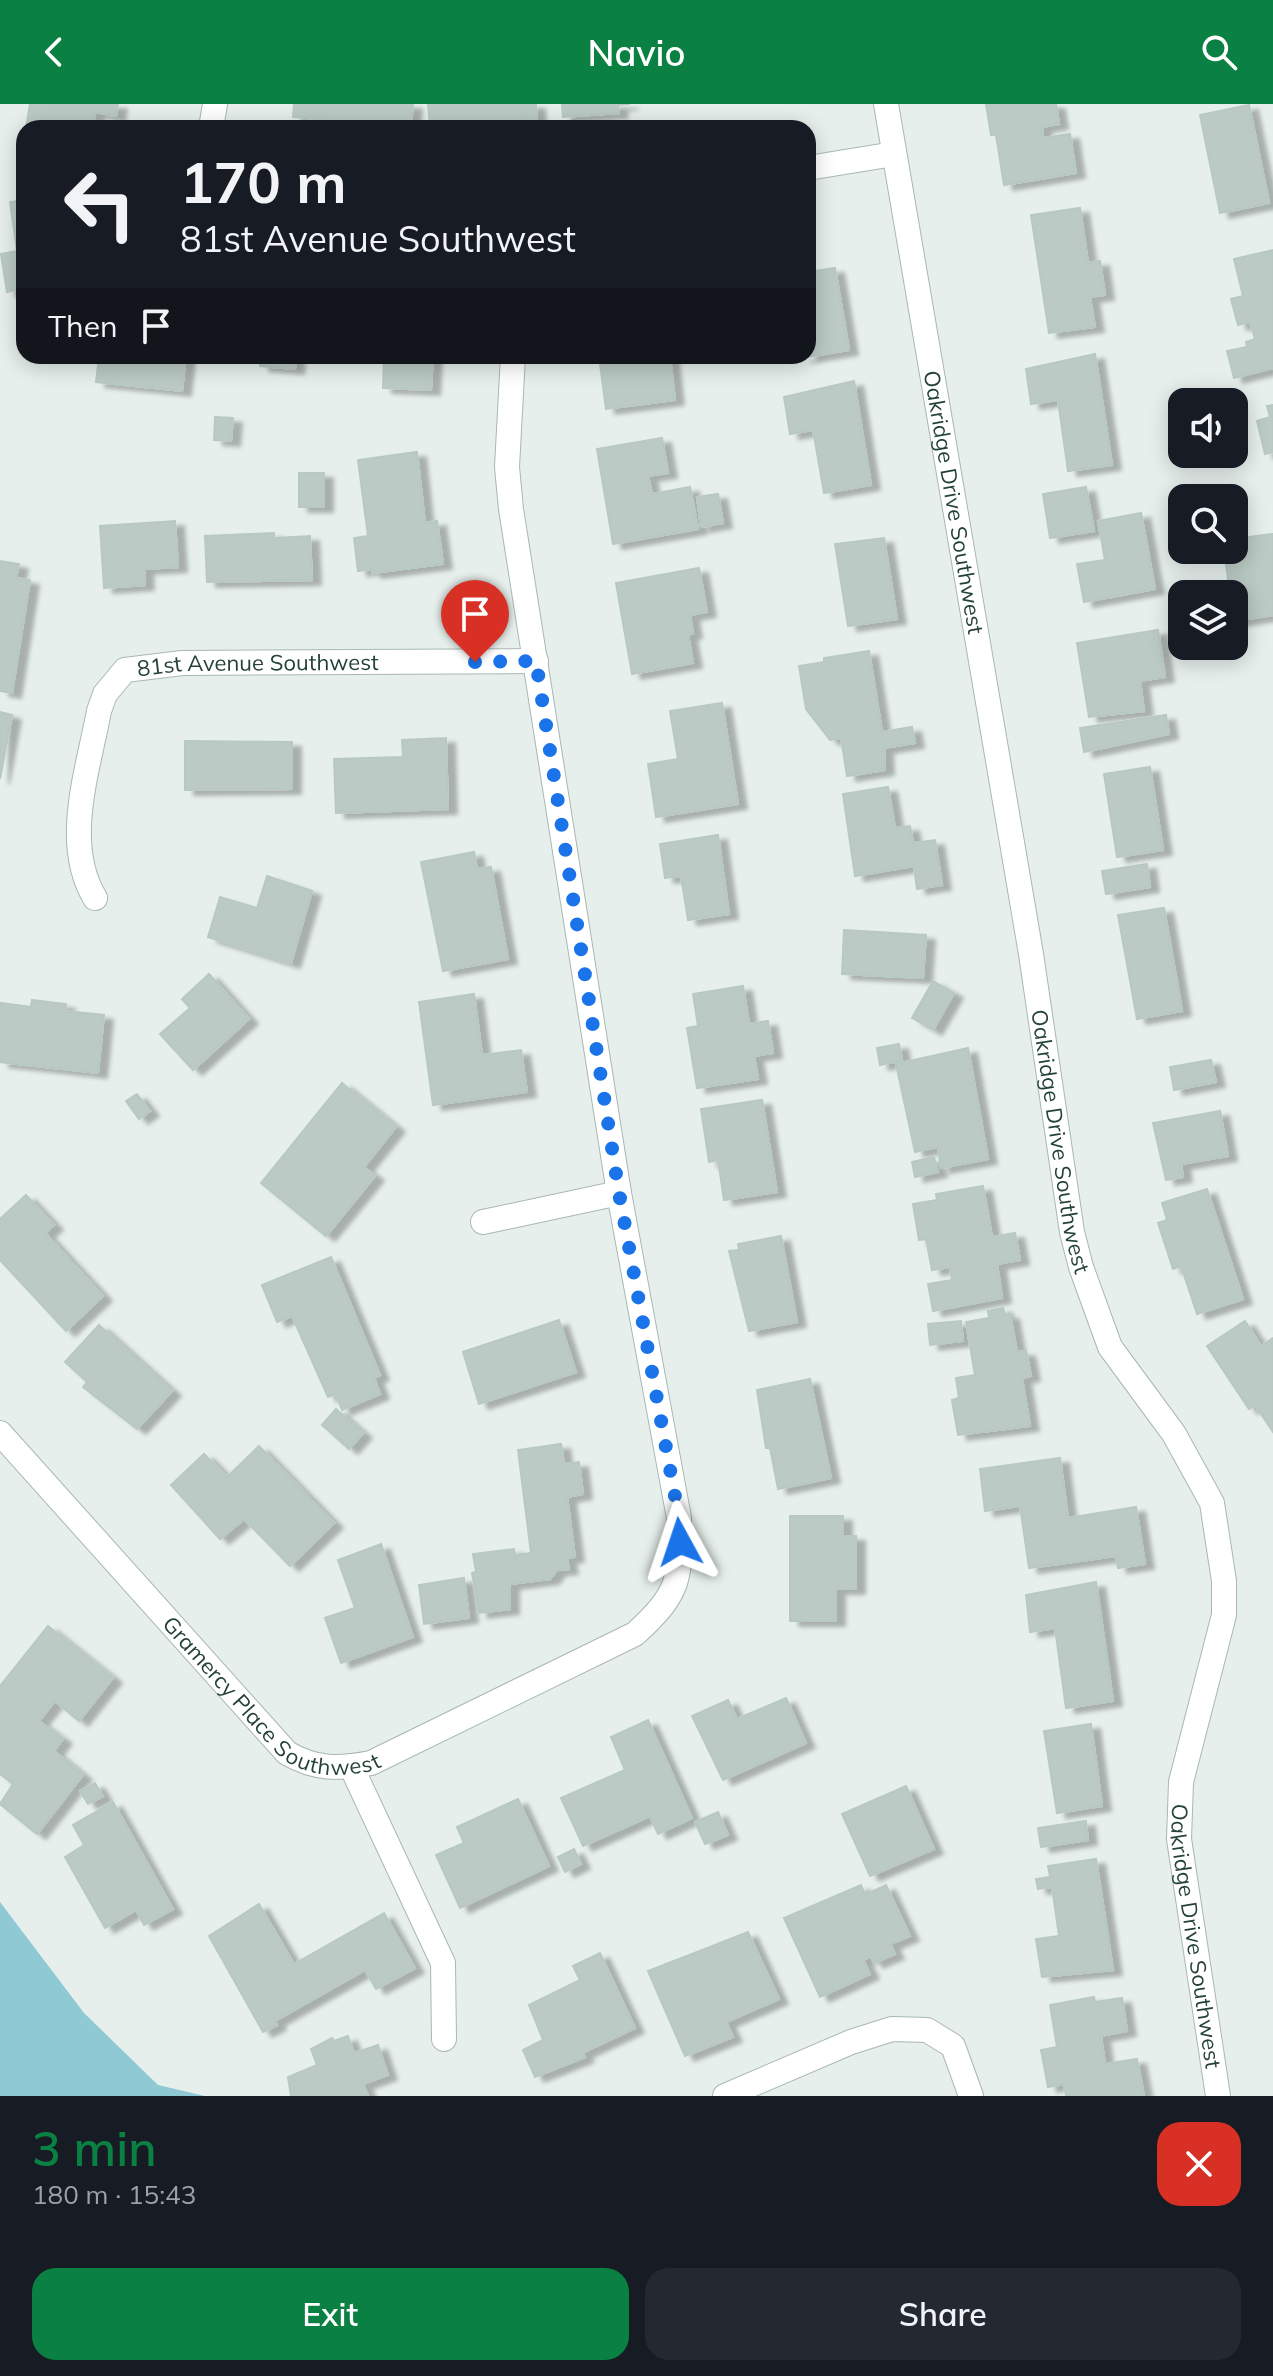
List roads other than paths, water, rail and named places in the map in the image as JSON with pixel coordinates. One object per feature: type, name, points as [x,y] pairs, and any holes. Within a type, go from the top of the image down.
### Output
[{"type":"street","name":"Oakridge Drive Southwest","points":[[886,104],[1031,954],[1072,1232],[1081,1267],[1110,1347],[1174,1434],[1212,1503],[1224,1581],[1224,1615],[1181,1782],[1179,1839],[1218,2096]]},
{"type":"street","points":[[816,167],[894,154]]},
{"type":"street","points":[[483,1222],[619,1193],[507,467],[513,364]]},
{"type":"street","name":"81st Avenue Southwest","points":[[95,898],[83,879],[77,852],[79,823],[99,711],[105,694],[125,670],[135,666],[182,663],[536,661]]},
{"type":"street","name":"Gramercy Place Southwest","points":[[0,1433],[287,1753],[317,1766],[371,1763],[635,1634],[655,1616],[676,1588],[681,1566],[679,1518],[619,1193]]},
{"type":"street","points":[[351,1766],[443,1963],[444,2039]]},
{"type":"street","points":[[725,2096],[851,2042],[892,2029],[927,2030],[953,2046],[971,2096]]},
{"type":"water","points":[[0,1902],[84,2013],[158,2085],[205,2096],[0,2096]]}]
